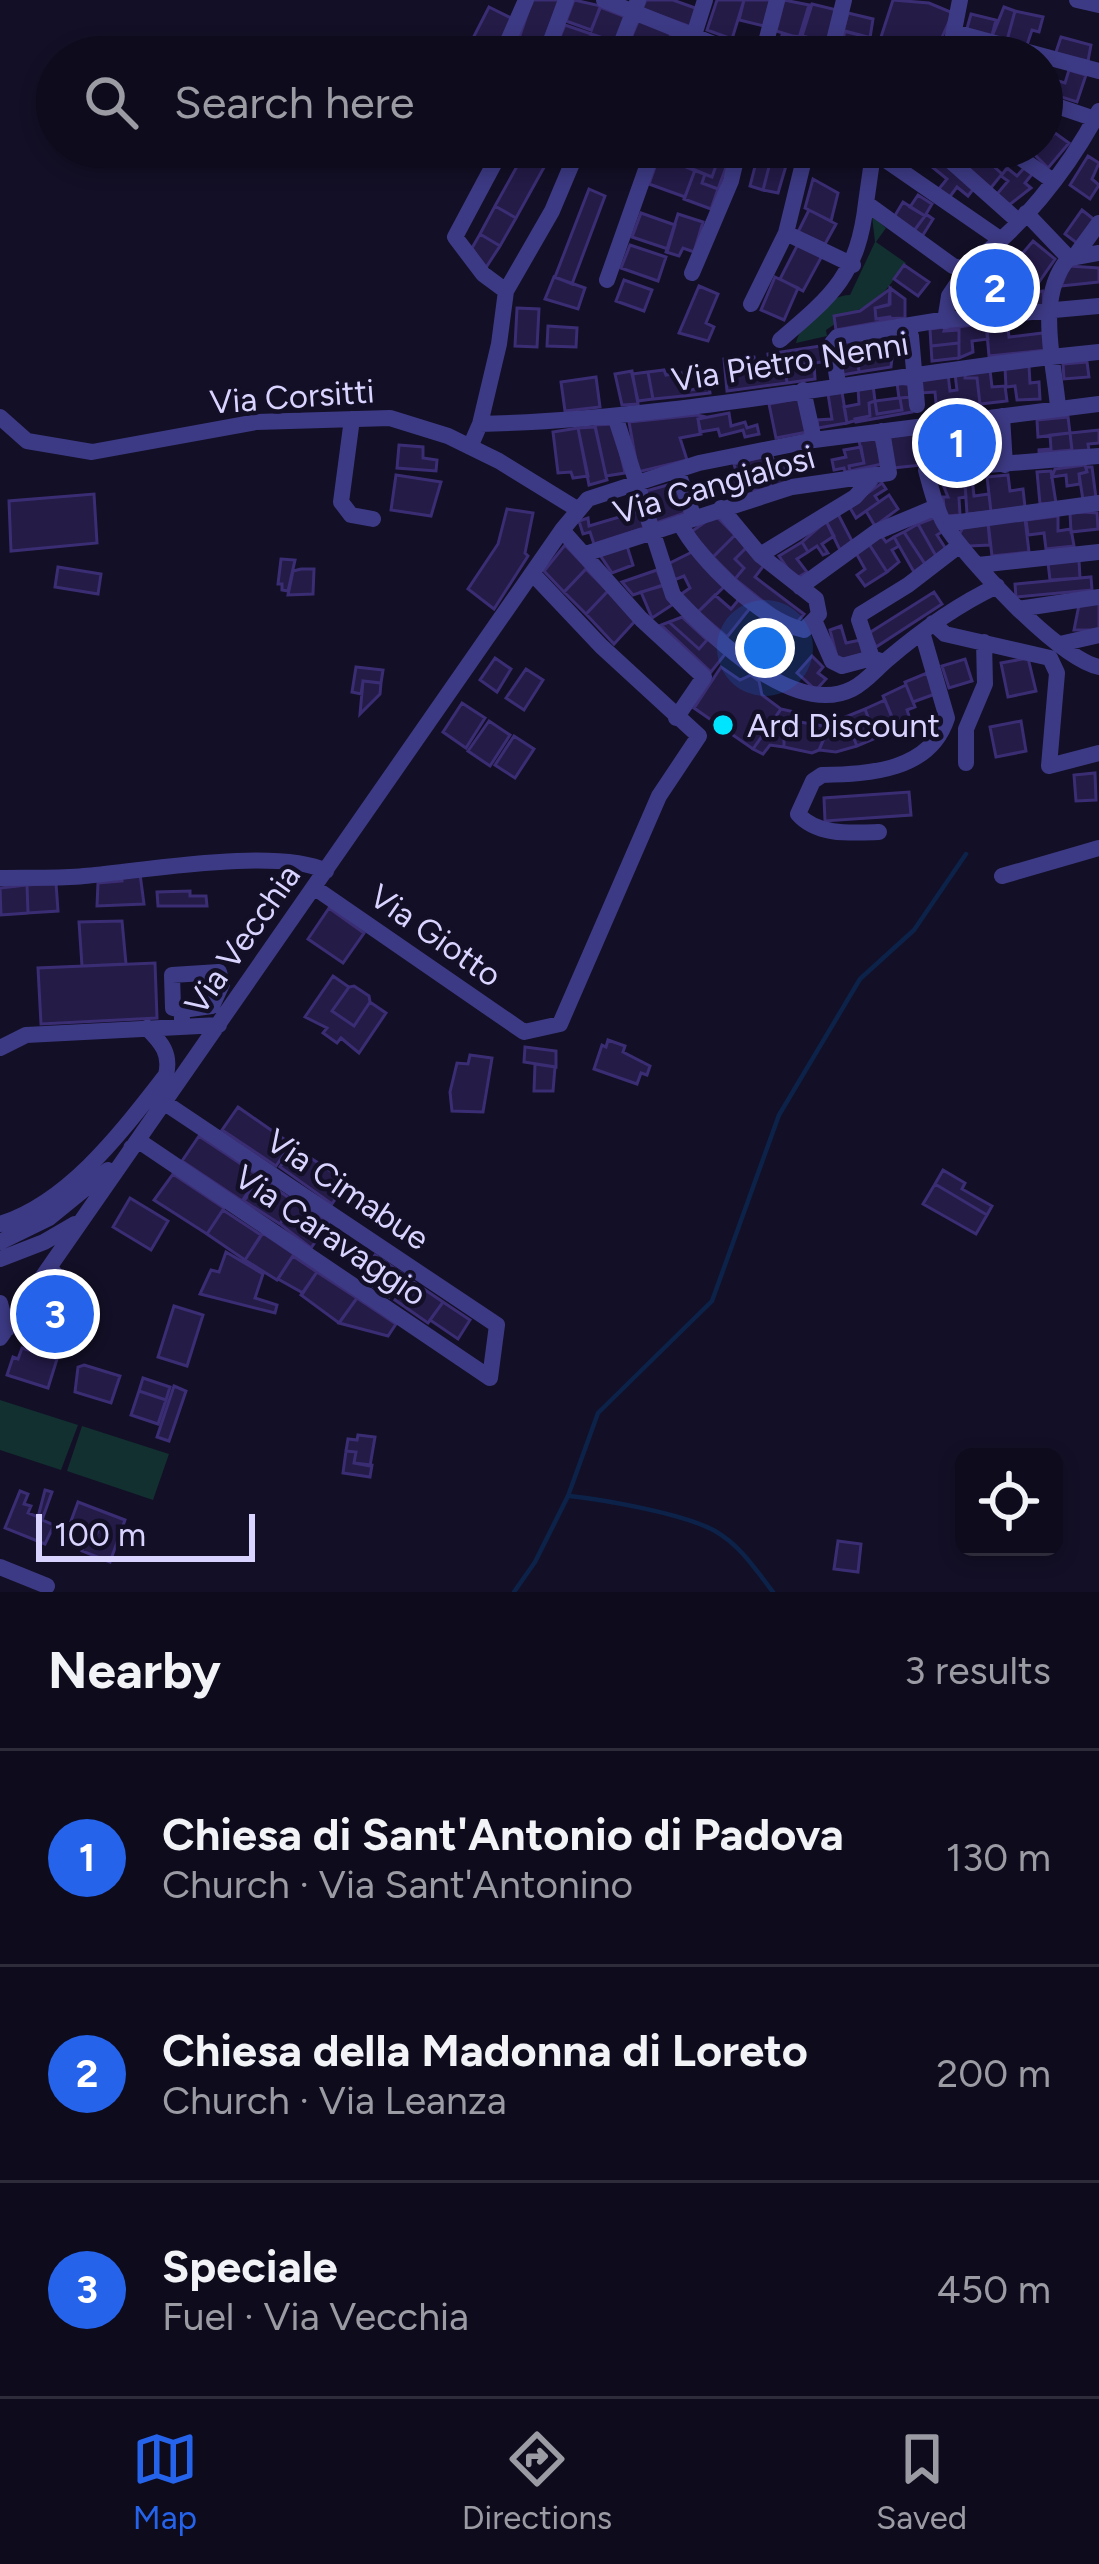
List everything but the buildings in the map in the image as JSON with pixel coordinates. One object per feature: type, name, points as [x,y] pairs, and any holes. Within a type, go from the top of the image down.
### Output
[{"type":"street","points":[[510,36],[526,0]]},
{"type":"street","points":[[553,36],[566,0]]},
{"type":"street","points":[[604,0],[636,6],[694,35],[706,0]]},
{"type":"street","points":[[768,36],[777,0]]},
{"type":"street","points":[[835,36],[844,0]]},
{"type":"street","points":[[953,36],[960,0]]},
{"type":"street","points":[[1077,0],[1099,5]]},
{"type":"street","points":[[624,36],[636,6]]},
{"type":"street","points":[[954,32],[969,36]]},
{"type":"street","points":[[1063,61],[1099,71]]},
{"type":"street","points":[[1063,106],[1098,114],[1063,168]]},
{"type":"street","points":[[1080,145],[1099,158]]},
{"type":"street","points":[[492,168],[455,237],[483,274],[506,290]]},
{"type":"street","points":[[470,447],[480,424],[506,290],[552,211],[570,168]]},
{"type":"street","points":[[607,280],[647,168]]},
{"type":"street","points":[[692,273],[734,168]]},
{"type":"street","points":[[751,304],[786,232],[802,168]]},
{"type":"street","points":[[780,340],[853,265],[862,238],[871,168]]},
{"type":"street","points":[[901,168],[1000,239]]},
{"type":"street","points":[[961,168],[1072,257],[1099,254]]},
{"type":"street","points":[[1035,168],[1053,181]]},
{"type":"street","points":[[945,321],[949,296],[964,273],[1022,217],[1063,168]]},
{"type":"street","points":[[866,203],[964,273]]},
{"type":"street","points":[[1058,407],[1051,312],[1054,283],[1099,223]]},
{"type":"street","points":[[786,232],[853,265]]},
{"type":"street","points":[[838,385],[832,343],[837,337],[1099,306]]},
{"type":"street","points":[[911,336],[917,405]]},
{"type":"street","name":"Via Pietro Nenni","points":[[480,424],[616,416],[912,373],[1099,352]]},
{"type":"street","points":[[803,390],[814,440]]},
{"type":"street","points":[[577,509],[587,499],[677,470],[814,440],[1099,404]]},
{"type":"street","points":[[616,416],[673,595],[694,618],[776,683],[799,694],[844,692],[863,682],[878,660],[961,603],[997,586]]},
{"type":"street","points":[[1001,416],[1005,465]]},
{"type":"street","name":"Via Corsitti","points":[[0,417],[28,440],[92,452],[256,422],[391,418],[470,447],[577,509]]},
{"type":"street","points":[[352,418],[340,502],[351,515],[374,519]]},
{"type":"street","points":[[760,555],[855,497],[872,478],[889,473],[882,431]]},
{"type":"street","points":[[1099,456],[926,470],[941,515],[978,565],[1018,609],[1084,662],[1099,667]]},
{"type":"street","points":[[677,470],[688,539],[716,570],[787,626],[804,630],[819,614],[816,599],[760,555],[721,508]]},
{"type":"street","name":"Via Cangialosi","points":[[585,554],[792,487],[872,478]]},
{"type":"street","points":[[800,586],[876,532],[941,515],[1099,503]]},
{"type":"street","name":"Via Vecchia","points":[[7,1328],[577,509]]},
{"type":"street","points":[[532,573],[676,718],[704,677],[641,619],[562,530]]},
{"type":"street","points":[[878,660],[860,614],[960,544]]},
{"type":"street","points":[[978,565],[1099,552]]},
{"type":"street","points":[[1018,609],[1099,597]]},
{"type":"street","points":[[814,620],[836,664],[878,660]]},
{"type":"street","points":[[928,627],[1046,656],[1056,667],[1049,766],[1099,753]]},
{"type":"street","points":[[879,832],[839,834],[803,821],[797,814],[813,781],[891,769],[934,743],[943,731],[947,718],[928,627]]},
{"type":"street","points":[[1060,644],[1099,635]]},
{"type":"street","points":[[966,764],[966,729],[985,684],[984,642]]},
{"type":"street","name":"Via Giotto","points":[[315,888],[524,1032],[560,1024],[659,796],[699,736],[676,718]]},
{"type":"street","points":[[1002,877],[1099,848]]},
{"type":"street","points":[[0,878],[81,877],[183,864],[299,862],[326,871]]},
{"type":"street","points":[[0,1048],[26,1035],[147,1028],[182,1018],[219,1025]]},
{"type":"street","points":[[0,1224],[28,1210],[91,1164],[166,1075],[169,1060],[147,1028]]},
{"type":"street","name":"Via Cimabue","points":[[165,1103],[497,1324],[490,1378]]},
{"type":"street","points":[[0,1242],[49,1218],[139,1141]]},
{"type":"street","name":"Via Caravaggio","points":[[139,1141],[490,1378]]},
{"type":"street","points":[[0,1259],[84,1219]]},
{"type":"street","points":[[0,1303],[7,1328],[43,1330],[61,1281],[50,1268]]},
{"type":"street","points":[[0,1567],[47,1586]]},
{"type":"green space","points":[[872,216],[886,228],[876,242],[906,263],[878,299],[835,316],[827,336],[796,343],[817,311],[850,295],[875,242]]},
{"type":"green space","points":[[0,1400],[78,1425],[61,1470],[0,1450]]},
{"type":"green space","points":[[82,1426],[169,1454],[153,1500],[67,1471]]},
{"type":"waterway","points":[[514,1592],[568,1496],[598,1413],[712,1301],[779,1115],[860,979],[914,930],[966,854]]},
{"type":"waterway","points":[[570,1496],[624,1504],[715,1531],[740,1551],[773,1592]]},
{"type":"place","name":"Chiesa della Madonna di Loreto","points":[[995,288]]},
{"type":"place","name":"Chiesa di Sant'Antonio di Padova","points":[[957,443]]},
{"type":"place","name":"Ard Discount","points":[[723,725]]},
{"type":"place","name":"Speciale","points":[[55,1314]]}]
